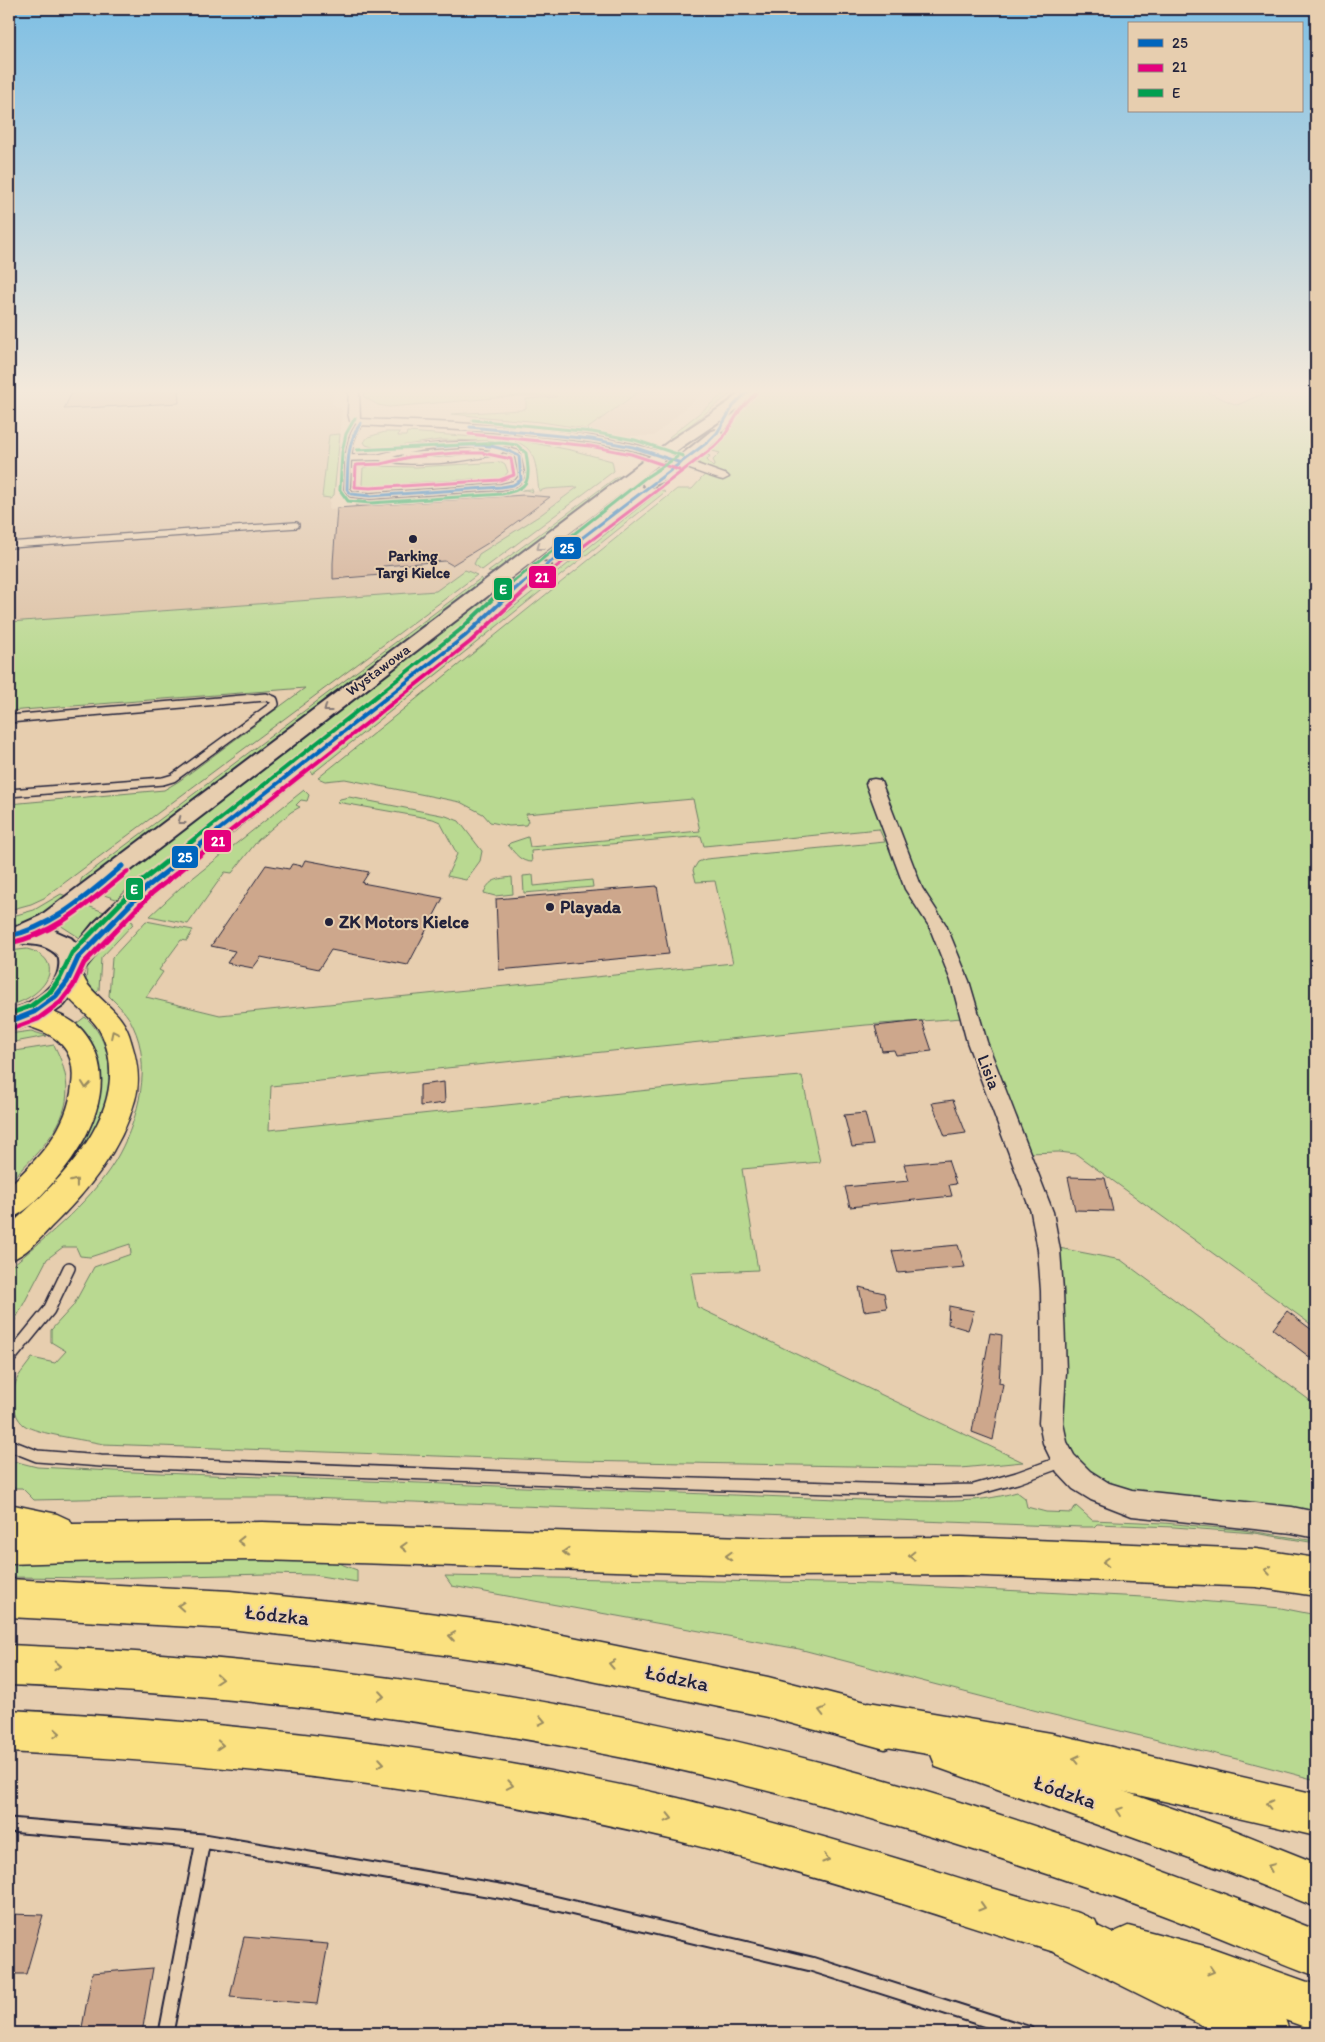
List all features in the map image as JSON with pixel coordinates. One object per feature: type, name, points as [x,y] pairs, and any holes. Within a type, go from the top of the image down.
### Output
[{"type":"main road","points":[[9,1246],[69,1189],[94,1157],[115,1120],[122,1086],[122,1057],[117,1039],[102,1014],[81,996],[71,980],[71,971]]},
{"type":"main road","points":[[12,1203],[64,1147],[81,1112],[87,1089],[88,1073],[84,1060],[72,1037],[47,1021],[18,1019]]},
{"type":"main road","points":[[9,1523],[102,1542]]},
{"type":"main road","points":[[9,1545],[102,1542],[262,1541],[777,1557],[961,1556],[1256,1568],[1316,1577]]},
{"type":"main road","name":"Łódzka","points":[[9,1598],[155,1604],[230,1610],[440,1634],[514,1645],[672,1676],[869,1723],[1226,1849],[1316,1885]]},
{"type":"main road","points":[[9,1665],[80,1667],[258,1682],[359,1693],[460,1707],[611,1734],[797,1777],[917,1810],[1099,1870],[1316,1953]]},
{"type":"main road","points":[[869,1723],[1051,1754],[1316,1815]]},
{"type":"main road","points":[[9,1731],[142,1738],[369,1761],[600,1803],[749,1838],[838,1863],[1062,1932],[1212,1971],[1316,2008]]},
{"type":"main road","points":[[1062,1932],[1267,2033]]},
{"type":"street","name":"Wystawowa","points":[[13,936],[49,922],[637,483]]},
{"type":"street","name":"Wystawowa","points":[[18,1019],[50,1002],[59,993],[71,971],[102,930],[147,887],[465,636],[518,586],[640,483]]},
{"type":"street","points":[[708,483],[712,485]]},
{"type":"street","name":"Lisia","points":[[874,784],[914,889],[937,925],[957,973],[977,1042],[1042,1212],[1049,1240],[1054,1373]]},
{"type":"street","points":[[13,936],[40,935],[56,939],[69,951],[71,971]]},
{"type":"street","points":[[1054,1373],[1050,1418],[1054,1442],[1064,1460],[1090,1488],[1118,1500],[1132,1503],[1292,1520],[1316,1525]]},
{"type":"lane","points":[[348,483],[347,489],[351,494],[370,496],[516,483]]},
{"type":"lane","points":[[9,545],[296,525]]},
{"type":"lane","points":[[9,719],[266,697],[274,700],[275,704],[173,778],[163,781],[9,793]]},
{"type":"lane","points":[[9,1359],[49,1310],[69,1268]]},
{"type":"lane","points":[[9,1445],[37,1456],[100,1461],[626,1482],[934,1491],[974,1490],[1018,1478],[1064,1460]]},
{"type":"lane","points":[[9,1825],[203,1841],[511,1892],[811,1964],[1027,2033]]},
{"type":"lane","points":[[166,2033],[203,1841]]},
{"type":"shaded area","points":[[9,483],[323,483],[321,498],[330,497],[329,509],[354,507],[364,503],[526,490],[533,492],[546,489],[579,487],[539,516],[479,554],[476,567],[480,569],[473,574],[465,570],[437,591],[9,622]]},
{"type":"green space","points":[[324,483],[335,483],[334,495],[330,498],[322,497]]},
{"type":"green space","points":[[409,483],[386,488],[364,488],[362,484]]},
{"type":"green space","points":[[538,483],[598,483],[482,570],[474,564],[479,554],[539,516],[578,487],[539,491]]},
{"type":"green space","points":[[608,483],[613,483],[495,573],[488,572]]},
{"type":"green space","points":[[634,483],[640,483],[507,586],[456,633],[159,865],[119,900],[101,894]]},
{"type":"green space","points":[[697,483],[1316,483],[1316,1328],[1076,1154],[1059,1152],[1028,1153],[963,1018],[866,1025],[271,1086],[269,1130],[725,1082],[802,1076],[820,1162],[742,1169],[758,1270],[691,1273],[697,1307],[1023,1462],[961,1468],[576,1461],[103,1444],[50,1434],[24,1425],[17,1415],[13,1396],[18,1377],[32,1358],[55,1363],[66,1351],[51,1342],[51,1330],[73,1306],[94,1267],[131,1254],[130,1244],[90,1257],[80,1256],[76,1247],[63,1247],[47,1259],[12,1326],[9,1325],[9,1268],[70,1216],[97,1186],[119,1154],[132,1124],[141,1091],[142,1057],[139,1041],[131,1022],[123,1010],[109,996],[112,958],[146,921],[193,930],[187,941],[181,940],[159,970],[163,972],[146,997],[220,1015],[733,963],[715,881],[696,882],[693,870],[698,862],[706,859],[885,842],[879,829],[704,846],[701,836],[531,851],[532,862],[528,862],[518,856],[508,845],[528,837],[530,847],[700,831],[693,799],[526,814],[528,821],[526,825],[509,826],[490,822],[483,814],[460,802],[345,779],[325,781],[318,778],[677,489],[692,489]]},
{"type":"green space","points":[[532,489],[533,492],[526,490],[364,503],[355,506],[359,501]]},
{"type":"green space","points":[[661,490],[665,492],[312,774],[311,768]]},
{"type":"green space","points":[[465,570],[477,575],[44,898],[9,910],[9,804],[164,790],[305,688],[9,711],[9,622],[436,591]]},
{"type":"green space","points":[[481,578],[482,583],[84,885],[80,883],[82,878]]},
{"type":"green space","points":[[304,790],[309,795],[307,801],[301,800],[296,805],[300,807],[291,812],[258,840],[232,873],[225,872],[188,924],[150,916],[180,888]]},
{"type":"green space","points":[[349,797],[446,816],[459,821],[482,851],[480,861],[466,880],[447,876],[457,854],[440,822],[433,819],[337,802],[340,799]]},
{"type":"green space","points":[[533,875],[534,886],[592,880],[593,887],[524,893],[523,876]]},
{"type":"green space","points":[[512,877],[513,894],[495,896],[484,893],[491,882]]},
{"type":"green space","points":[[61,894],[69,897],[34,919],[9,925],[9,917],[34,910]]},
{"type":"green space","points":[[85,905],[107,913],[84,937],[80,938],[60,925]]},
{"type":"green space","points":[[126,919],[133,922],[133,924],[101,958],[99,990],[96,993],[86,980],[91,958]]},
{"type":"green space","points":[[27,949],[43,957],[47,962],[49,974],[46,981],[34,994],[9,1006],[9,951]]},
{"type":"green space","points":[[85,1017],[97,1030],[109,1062],[107,1098],[103,1116],[83,1154],[38,1203],[9,1231],[9,1220],[27,1204],[99,1090],[100,1071],[97,1054],[89,1037],[77,1023]]},
{"type":"green space","points":[[31,1031],[47,1036],[9,1043],[9,1034]]},
{"type":"green space","points":[[54,1045],[63,1067],[67,1087],[65,1105],[60,1121],[38,1151],[9,1182],[9,1052]]},
{"type":"green space","points":[[1059,1248],[1121,1260],[1316,1405],[1316,1513],[1292,1507],[1127,1494],[1089,1477],[1066,1447],[1060,1397]]},
{"type":"green space","points":[[9,1460],[37,1467],[133,1472],[890,1501],[984,1499],[1017,1492],[1025,1498],[1027,1507],[1046,1512],[1072,1513],[1076,1506],[1092,1520],[1164,1523],[1242,1530],[1316,1541],[1316,1543],[1254,1533],[1097,1524],[1094,1527],[1082,1527],[280,1497],[34,1500],[22,1488],[9,1488]]},
{"type":"green space","points":[[116,1556],[341,1558],[338,1563],[357,1570],[357,1582],[314,1575],[268,1574],[101,1578],[9,1577],[9,1558]]},
{"type":"green space","points":[[445,1576],[879,1584],[1164,1598],[1281,1608],[1316,1615],[1316,1780],[1041,1712],[799,1649],[452,1586]]},
{"type":"building","name":"Parking Targi Kielce","points":[[524,495],[550,497],[488,543],[452,565],[445,561],[383,566],[381,575],[333,579],[337,508]]},
{"type":"building","name":"ZK Motors Kielce","points":[[305,860],[369,872],[362,883],[443,898],[408,965],[331,950],[319,969],[261,957],[253,968],[227,963],[235,951],[211,946],[266,865],[289,869],[292,864],[302,866]]},
{"type":"building","points":[[657,886],[669,954],[499,970],[496,899]]},
{"type":"building","points":[[922,1021],[932,1051],[896,1055],[894,1050],[882,1051],[875,1026]]},
{"type":"building","points":[[444,1082],[445,1103],[420,1106],[420,1085]]},
{"type":"building","points":[[953,1100],[966,1133],[945,1136],[932,1103]]},
{"type":"building","points":[[865,1113],[873,1145],[852,1147],[844,1115]]},
{"type":"building","points":[[948,1160],[956,1184],[949,1185],[952,1196],[850,1207],[845,1187],[909,1181],[904,1164]]},
{"type":"building","points":[[1068,1177],[1105,1178],[1113,1211],[1075,1210]]},
{"type":"building","points":[[958,1245],[965,1267],[898,1273],[892,1251]]},
{"type":"building","points":[[859,1287],[884,1293],[887,1308],[864,1311]]},
{"type":"building","points":[[949,1306],[974,1311],[968,1330],[948,1324]]},
{"type":"building","points":[[1287,1311],[1316,1333],[1316,1362],[1273,1329]]},
{"type":"building","points":[[990,1333],[1002,1335],[999,1383],[1003,1384],[993,1440],[972,1432]]},
{"type":"building","points":[[9,1914],[43,1915],[26,1974],[9,1974]]},
{"type":"building","points":[[244,1937],[328,1944],[317,2004],[230,1997]]},
{"type":"building","points":[[153,1968],[142,2033],[81,2033],[92,1973]]},
{"type":"transit line","name":"E","points":[[340,483],[340,490],[348,501],[371,503],[502,494],[519,490],[527,483]]},
{"type":"transit line","name":"25","points":[[347,483],[347,489],[351,494],[370,496],[501,487],[516,483]]},
{"type":"transit line","name":"21","points":[[355,483],[355,487],[370,488],[446,483]]},
{"type":"transit line","name":"E","points":[[9,1014],[31,1006],[51,991],[60,978],[72,953],[142,881],[460,630],[513,580],[638,483]]},
{"type":"transit line","name":"25","points":[[9,1022],[34,1012],[56,996],[67,982],[78,958],[147,887],[465,636],[518,586],[653,483]]},
{"type":"transit line","name":"21","points":[[11,1029],[38,1019],[61,1002],[73,986],[84,963],[152,893],[470,642],[523,592],[666,483]]},
{"type":"transit line","name":"25","points":[[9,936],[25,933],[55,919],[122,866]]},
{"type":"transit line","name":"21","points":[[10,943],[27,940],[58,925],[127,872]]},
{"type":"place","name":"Parking Targi Kielce","points":[[413,539]]},
{"type":"place","name":"Playada","points":[[550,907]]},
{"type":"place","name":"ZK Motors Kielce","points":[[329,922]]}]
